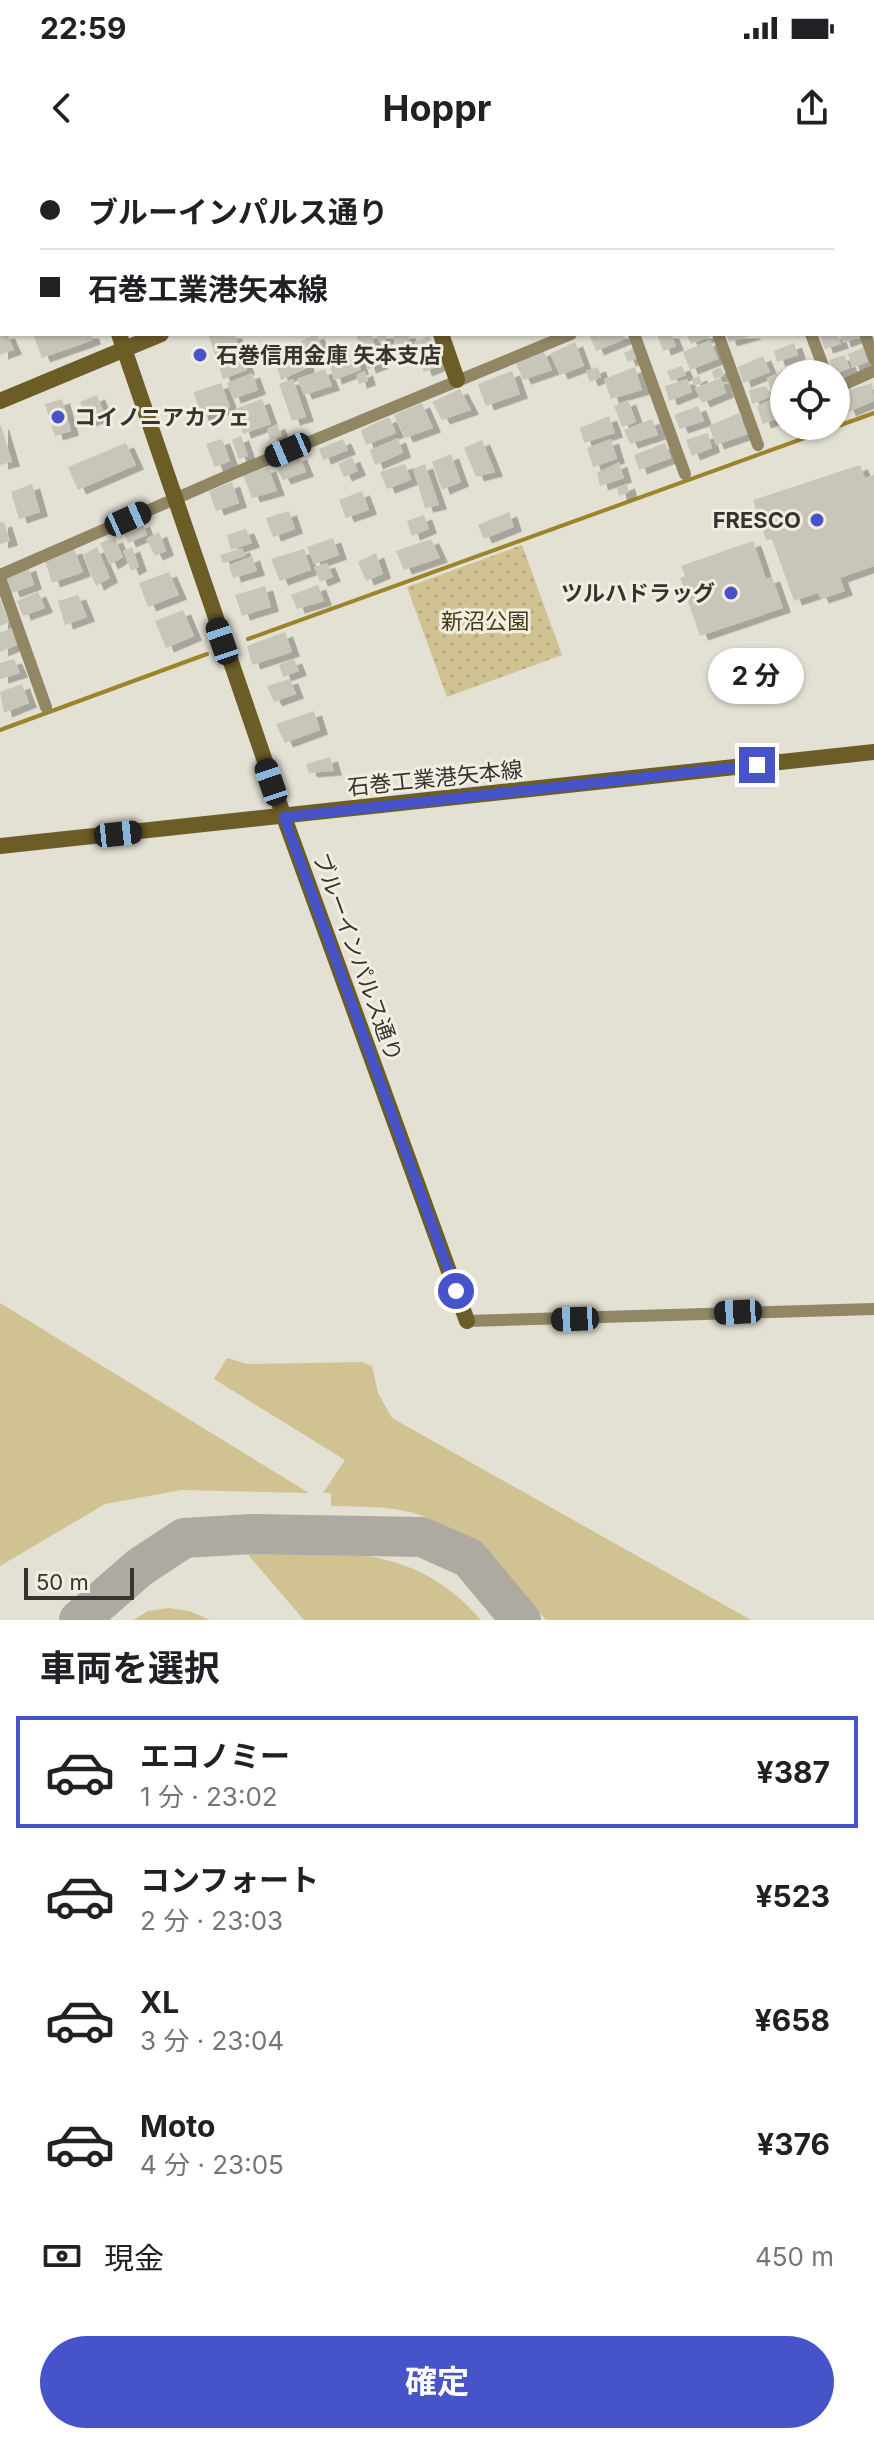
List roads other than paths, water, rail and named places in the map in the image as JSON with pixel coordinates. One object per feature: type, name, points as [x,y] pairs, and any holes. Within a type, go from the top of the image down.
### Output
[{"type":"street","points":[[0,401],[122,342],[151,336]]},
{"type":"street","points":[[442,336],[457,380]]},
{"type":"street","points":[[46,707],[0,576],[174,499],[566,336]]},
{"type":"street","points":[[635,336],[685,474]]},
{"type":"street","points":[[719,336],[758,445]]},
{"type":"street","points":[[812,336],[821,360]]},
{"type":"street","points":[[866,336],[874,359]]},
{"type":"street","name":"ブルーインパルス通り","points":[[122,342],[284,817],[467,1321]]},
{"type":"street","points":[[850,382],[874,371]]},
{"type":"street","name":"石巻工業港矢本線","points":[[0,846],[874,752]]},
{"type":"street","points":[[467,1321],[874,1309]]},
{"type":"waterway","points":[[248,639],[874,413]]},
{"type":"waterway","points":[[0,730],[207,654]]},
{"type":"place","name":"石巻信用金庫 矢本支店","points":[[200,355]]},
{"type":"place","name":"コイノニアカフェ","points":[[58,417]]},
{"type":"place","name":"FRESCO","points":[[817,520]]},
{"type":"place","name":"ツルハドラッグ","points":[[731,593]]},
{"type":"park label","name":"新沼公園","points":[[485,621]]}]
